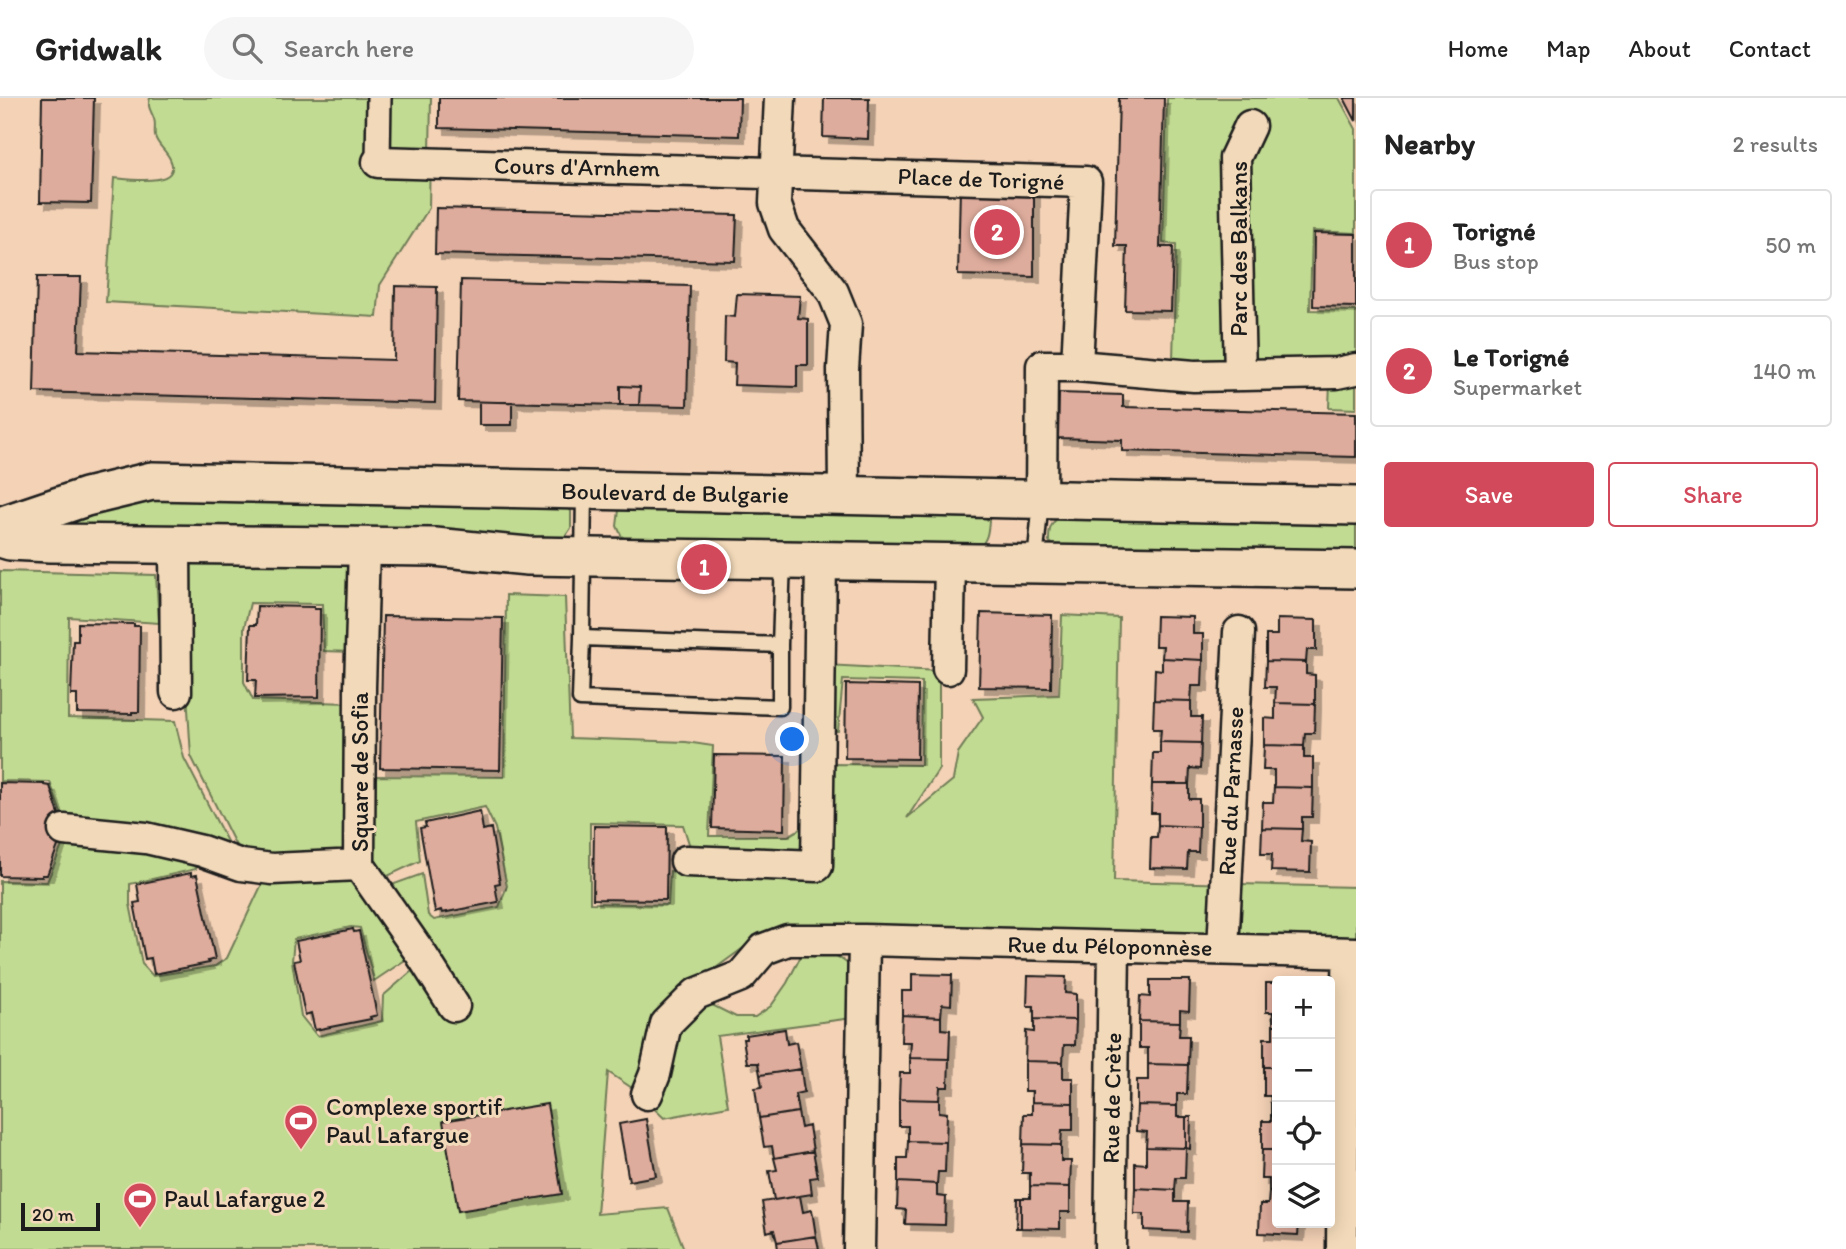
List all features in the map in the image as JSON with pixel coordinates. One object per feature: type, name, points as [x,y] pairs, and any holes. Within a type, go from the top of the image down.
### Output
[{"type":"street","points":[[378,162],[379,98]]},
{"type":"street","points":[[780,98],[775,203],[784,229],[833,292],[846,324],[843,369],[844,496]]},
{"type":"street","name":"Parc des Balkans","points":[[1240,375],[1236,158],[1250,126]]},
{"type":"street","name":"Cours d'Arnhem","points":[[378,162],[776,172]]},
{"type":"street","name":"Place de Torigné","points":[[776,172],[1086,182],[1077,366]]},
{"type":"street","points":[[1041,500],[1042,366],[1077,366],[1194,376],[1337,373],[1356,369]]},
{"type":"street","name":"Boulevard de Bulgarie","points":[[0,526],[86,497],[152,481],[1356,506]]},
{"type":"street","points":[[0,538],[50,543],[435,547],[528,556],[1356,569]]},
{"type":"street","points":[[175,544],[176,692]]},
{"type":"street","name":"Square de Sofia","points":[[64,830],[166,842],[202,851],[241,866],[272,869],[359,865],[364,547]]},
{"type":"street","points":[[686,861],[817,866],[821,560]]},
{"type":"street","points":[[948,668],[950,562]]},
{"type":"street","name":"Rue du Parnasse","points":[[1223,949],[1239,632]]},
{"type":"street","points":[[359,865],[454,1006]]},
{"type":"street","name":"Rue du Péloponnèse","points":[[647,1094],[655,1074],[666,1024],[696,994],[741,976],[764,949],[788,940],[1352,953]]},
{"type":"street","points":[[859,1249],[864,940]]},
{"type":"street","name":"Rue de Crète","points":[[1110,1249],[1114,947]]},
{"type":"street","points":[[1342,1249],[1343,1105],[1352,953]]},
{"type":"lane","points":[[584,491],[580,699],[780,707],[783,560]]},
{"type":"lane","points":[[1035,564],[1041,500]]},
{"type":"lane","points":[[582,638],[780,645]]},
{"type":"green space","points":[[150,98],[431,98],[429,208],[380,285],[377,317],[106,302],[114,178],[152,180],[169,174],[172,168],[170,159],[155,136],[155,121],[149,107]]},
{"type":"green space","points":[[1167,98],[1339,98],[1356,129],[1356,233],[1312,231],[1310,310],[1356,311],[1356,409],[1329,408],[1330,382],[1308,363],[1173,360],[1176,245],[1163,243]]},
{"type":"green space","points":[[123,497],[565,504],[571,511],[571,528],[559,546],[30,524]]},
{"type":"green space","points":[[627,506],[980,513],[989,521],[986,538],[979,547],[632,541],[622,537],[617,526],[619,510]]},
{"type":"green space","points":[[1059,517],[1356,517],[1356,559],[1055,547],[1049,541],[1049,534]]},
{"type":"green space","points":[[187,554],[353,558],[353,652],[324,651],[322,604],[250,603],[244,628],[244,682],[253,700],[349,703],[354,856],[411,956],[374,981],[360,928],[351,927],[294,939],[292,961],[301,1016],[317,1036],[382,1021],[383,996],[420,964],[386,887],[422,874],[428,915],[434,920],[499,907],[507,886],[495,828],[485,807],[416,822],[420,861],[377,881],[368,863],[370,776],[504,777],[506,595],[565,597],[570,738],[686,742],[713,746],[709,836],[788,836],[825,814],[830,764],[921,765],[922,682],[843,680],[838,731],[825,731],[826,665],[939,671],[939,769],[907,818],[953,780],[958,753],[983,717],[973,698],[1059,695],[1062,615],[1119,618],[1114,881],[1356,887],[1356,941],[761,935],[698,981],[710,1004],[736,1017],[755,1017],[771,1006],[802,954],[825,953],[841,959],[854,969],[852,1018],[717,1036],[728,1106],[664,1118],[632,1088],[608,1072],[597,1214],[668,1208],[684,1249],[0,1249],[0,881],[47,882],[67,834],[200,858],[196,869],[130,884],[130,904],[142,964],[153,976],[215,966],[227,958],[262,884],[242,858],[191,756],[183,630]],"holes":[[[590,823],[683,825],[693,856],[683,872],[670,871],[668,905],[590,903]]]},
{"type":"green space","points":[[0,571],[156,575],[159,623],[69,617],[68,718],[175,721],[184,758],[235,857],[66,827],[50,782],[0,781]]},
{"type":"building","points":[[42,98],[94,98],[91,203],[40,202]]},
{"type":"building","points":[[439,98],[740,98],[739,136],[439,128]]},
{"type":"building","points":[[824,98],[869,98],[868,139],[823,137]]},
{"type":"building","points":[[1119,98],[1164,98],[1160,247],[1173,247],[1171,311],[1125,310],[1127,246],[1115,246]]},
{"type":"building","points":[[1344,98],[1356,98],[1356,121]]},
{"type":"building","points":[[960,188],[1034,189],[1034,277],[958,275]]},
{"type":"building","points":[[436,208],[737,215],[735,261],[435,254]]},
{"type":"building","points":[[1314,233],[1356,234],[1356,307],[1313,306]]},
{"type":"building","points":[[37,277],[81,277],[78,351],[394,360],[395,286],[437,287],[435,403],[34,392]]},
{"type":"building","points":[[461,280],[690,286],[687,406],[639,405],[640,387],[620,386],[620,405],[458,401]]},
{"type":"building","points":[[737,294],[800,296],[798,318],[808,319],[808,365],[797,365],[797,387],[734,385],[735,363],[724,362],[725,316],[735,317]]},
{"type":"building","points":[[620,386],[640,387],[639,405],[620,405]]},
{"type":"building","points":[[1059,393],[1123,395],[1123,407],[1356,413],[1356,457],[1122,451],[1122,440],[1058,438]]},
{"type":"building","points":[[479,402],[512,402],[512,425],[479,425]]},
{"type":"building","points":[[257,606],[320,609],[319,697],[255,698],[256,680],[248,680],[250,625],[256,625]]},
{"type":"building","points":[[981,613],[1052,615],[1051,688],[979,687]]},
{"type":"building","points":[[383,616],[503,618],[500,770],[380,768]]},
{"type":"building","points":[[1156,616],[1193,617],[1193,634],[1203,634],[1203,660],[1162,658],[1163,646],[1155,646]]},
{"type":"building","points":[[1277,619],[1316,620],[1316,650],[1307,650],[1306,662],[1266,661],[1266,635],[1277,635]]},
{"type":"building","points":[[78,623],[140,626],[139,712],[77,713],[77,695],[71,695],[73,641],[78,641]]},
{"type":"building","points":[[1162,658],[1203,660],[1202,686],[1192,686],[1191,701],[1154,700],[1155,669],[1162,670]]},
{"type":"building","points":[[1266,661],[1306,662],[1306,674],[1315,675],[1315,704],[1275,703],[1276,687],[1265,687]]},
{"type":"building","points":[[846,684],[918,686],[917,759],[845,758]]},
{"type":"building","points":[[1154,700],[1191,701],[1191,717],[1202,717],[1201,743],[1160,742],[1161,729],[1153,729]]},
{"type":"building","points":[[1275,703],[1315,704],[1314,733],[1305,733],[1304,746],[1264,745],[1264,718],[1275,719]]},
{"type":"building","points":[[1160,742],[1201,743],[1200,769],[1190,768],[1189,784],[1152,784],[1153,753],[1160,753]]},
{"type":"building","points":[[1264,745],[1304,746],[1304,758],[1313,758],[1313,788],[1274,787],[1274,770],[1263,770]]},
{"type":"building","points":[[714,755],[785,756],[784,830],[712,828]]},
{"type":"building","points":[[0,783],[50,786],[64,830],[47,875],[0,876]]},
{"type":"building","points":[[1152,784],[1189,784],[1189,799],[1199,799],[1199,827],[1158,825],[1158,813],[1151,813]]},
{"type":"building","points":[[1274,787],[1313,788],[1312,817],[1302,817],[1302,829],[1262,828],[1263,802],[1273,802]]},
{"type":"building","points":[[480,811],[483,830],[491,828],[500,883],[495,884],[498,902],[435,912],[420,828],[426,827],[425,823]]},
{"type":"building","points":[[1158,825],[1199,827],[1198,852],[1188,852],[1187,869],[1150,868],[1151,837],[1157,837]]},
{"type":"building","points":[[594,826],[667,827],[666,900],[593,899]]},
{"type":"building","points":[[1262,828],[1302,829],[1301,841],[1311,842],[1310,872],[1271,871],[1272,854],[1261,854]]},
{"type":"building","points":[[191,873],[191,876],[197,875],[215,959],[208,961],[209,963],[154,974],[151,958],[145,959],[134,903],[140,902],[137,884]]},
{"type":"building","points":[[353,929],[354,932],[359,931],[377,1015],[370,1017],[371,1019],[315,1030],[311,1013],[305,1015],[294,961],[300,960],[296,941]]},
{"type":"building","points":[[912,974],[952,975],[951,1005],[942,1004],[941,1017],[902,1015],[902,991],[912,991]]},
{"type":"building","points":[[1028,976],[1066,977],[1065,993],[1076,994],[1076,1020],[1034,1019],[1034,1006],[1027,1006]]},
{"type":"building","points":[[1150,980],[1190,980],[1189,1011],[1180,1010],[1180,1022],[1139,1021],[1140,996],[1150,997]]},
{"type":"building","points":[[1266,983],[1272,983],[1272,1012],[1266,1012]]},
{"type":"building","points":[[902,1015],[941,1017],[941,1029],[950,1030],[949,1059],[910,1058],[911,1042],[901,1042]]},
{"type":"building","points":[[1034,1019],[1076,1020],[1075,1045],[1064,1045],[1063,1062],[1025,1061],[1026,1031],[1034,1032]]},
{"type":"building","points":[[1139,1021],[1180,1022],[1179,1036],[1189,1036],[1188,1065],[1148,1064],[1148,1048],[1139,1048]]},
{"type":"building","points":[[785,1029],[787,1044],[796,1042],[801,1069],[760,1075],[758,1063],[747,1063],[743,1039],[746,1039],[746,1035]]},
{"type":"building","points":[[1264,1038],[1272,1038],[1272,1067],[1264,1067]]},
{"type":"building","points":[[910,1058],[949,1059],[948,1087],[940,1087],[939,1100],[899,1099],[900,1073],[910,1073]]},
{"type":"building","points":[[1025,1061],[1063,1062],[1063,1078],[1073,1078],[1073,1103],[1032,1102],[1032,1091],[1025,1091]]},
{"type":"building","points":[[1148,1064],[1188,1065],[1187,1094],[1177,1094],[1177,1106],[1137,1105],[1137,1080],[1148,1080]]},
{"type":"building","points":[[1264,1067],[1272,1067],[1272,1108],[1271,1096],[1264,1096]]},
{"type":"building","points":[[801,1069],[804,1092],[795,1094],[798,1112],[759,1118],[755,1088],[762,1087],[760,1075]]},
{"type":"building","points":[[899,1099],[939,1100],[939,1112],[947,1113],[946,1142],[908,1141],[908,1126],[899,1126]]},
{"type":"building","points":[[1032,1102],[1073,1103],[1073,1130],[1062,1130],[1061,1145],[1023,1144],[1024,1114],[1032,1114]]},
{"type":"building","points":[[547,1104],[562,1194],[458,1211],[443,1121]]},
{"type":"building","points":[[1137,1105],[1177,1106],[1177,1117],[1186,1117],[1186,1148],[1146,1147],[1147,1132],[1136,1131]]},
{"type":"building","points":[[1272,1108],[1272,1150],[1262,1150],[1262,1121],[1271,1121]]},
{"type":"building","points":[[798,1112],[801,1128],[809,1126],[813,1151],[774,1158],[772,1146],[764,1147],[759,1118]]},
{"type":"building","points":[[1186,1117],[1191,1117],[1190,1149],[1186,1148]]},
{"type":"building","points":[[646,1119],[656,1176],[629,1181],[619,1124]]},
{"type":"building","points":[[908,1141],[946,1142],[945,1172],[938,1172],[937,1184],[898,1182],[898,1158],[907,1158]]},
{"type":"building","points":[[1023,1144],[1061,1145],[1061,1161],[1071,1161],[1070,1187],[1030,1186],[1030,1173],[1022,1173]]},
{"type":"building","points":[[1146,1147],[1186,1148],[1185,1178],[1176,1178],[1175,1190],[1135,1188],[1135,1163],[1146,1164]]},
{"type":"building","points":[[1262,1150],[1272,1150],[1272,1192],[1269,1192],[1269,1179],[1261,1179]]},
{"type":"building","points":[[813,1151],[818,1177],[810,1178],[812,1194],[774,1200],[769,1171],[777,1170],[774,1158]]},
{"type":"building","points":[[898,1182],[937,1184],[937,1196],[946,1197],[945,1225],[905,1224],[906,1210],[897,1209]]},
{"type":"building","points":[[1030,1186],[1070,1187],[1070,1212],[1060,1212],[1060,1229],[1021,1228],[1021,1198],[1030,1198]]},
{"type":"building","points":[[1135,1188],[1175,1190],[1175,1202],[1188,1202],[1187,1232],[1144,1230],[1144,1214],[1134,1214]]},
{"type":"building","points":[[1269,1192],[1272,1192],[1272,1228],[1299,1228],[1298,1235],[1259,1233],[1260,1204],[1268,1204]]},
{"type":"building","points":[[800,1196],[803,1212],[812,1210],[816,1236],[777,1242],[774,1230],[767,1232],[762,1202]]},
{"type":"building","points":[[1017,1198],[1021,1198],[1021,1228],[1016,1228]]},
{"type":"building","points":[[816,1236],[819,1249],[778,1249],[777,1242]]},
{"type":"place","name":"Le Torigné","points":[[997,232]]},
{"type":"place","name":"Torigné","points":[[704,567]]},
{"type":"place","name":"Complexe sportif Paul Lafargue","points":[[301,1151]]},
{"type":"place","name":"Paul Lafargue 2","points":[[140,1229]]}]
